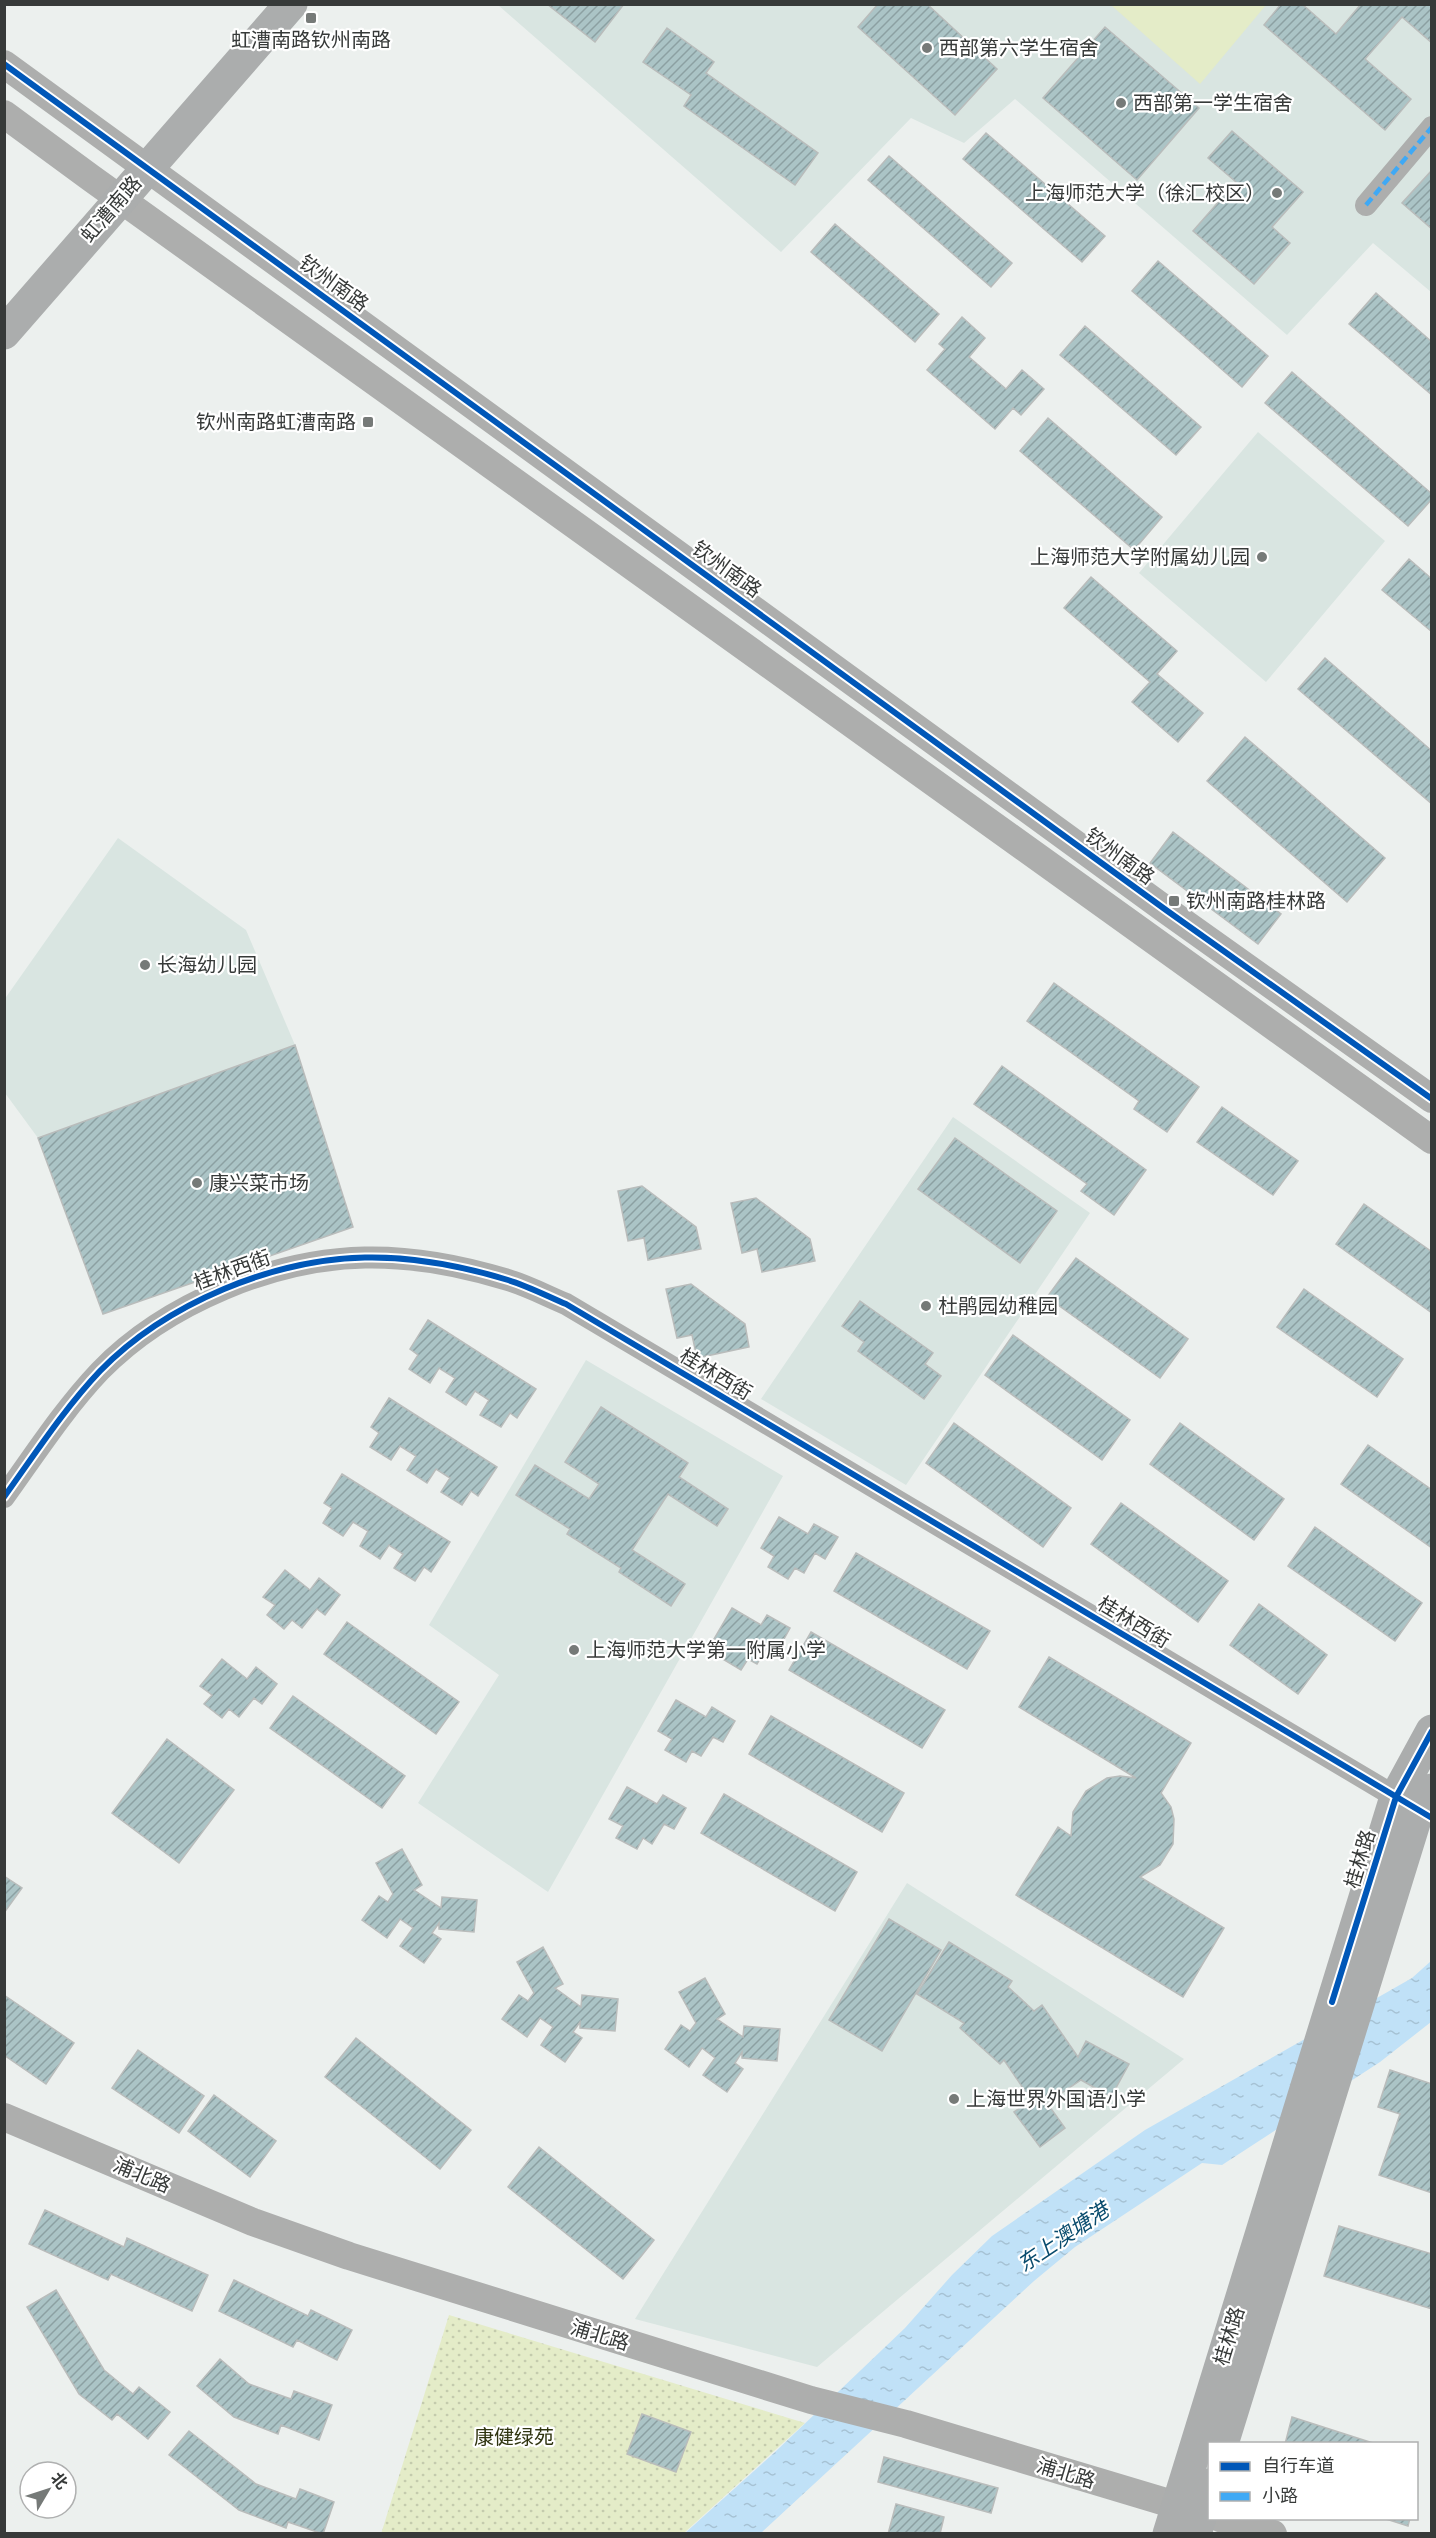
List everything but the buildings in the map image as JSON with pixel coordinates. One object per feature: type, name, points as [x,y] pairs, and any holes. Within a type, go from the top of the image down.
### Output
[{"type":"main road","name":"虹漕南路","points":[[4,333],[291,4]]},
{"type":"main road","name":"桂林路","points":[[1223,2442],[1419,1804],[1431,1731]]},
{"type":"main road","name":"桂林路","points":[[1215,2442],[1282,2165],[1332,2002],[1419,1804]]},
{"type":"main road","name":"桂林路","points":[[1197,2515],[1208,2470]]},
{"type":"street","name":"钦州南路","points":[[4,64],[1156,903],[1431,1099]]},
{"type":"street","points":[[4,114],[1431,1140]]},
{"type":"street","points":[[1366,205],[1431,128]]},
{"type":"street","name":"桂林西街","points":[[4,1497],[69,1406],[101,1369],[141,1335],[190,1303],[246,1280],[310,1262],[353,1257],[404,1259],[459,1267],[510,1280],[566,1304],[1419,1804]]},
{"type":"street","name":"浦北路","points":[[4,2116],[233,2213],[442,2287],[811,2400],[906,2424],[1197,2515]]},
{"type":"street","name":"浦北路","points":[[1217,2520],[1273,2534]]},
{"type":"shaded area","name":"上海师范大学（徐汇校区）","points":[[498,5],[1431,5],[1431,292],[1373,243],[1287,335],[1015,99],[964,143],[911,118],[781,252]]},
{"type":"shaded area","name":"上海师范大学附属幼儿园","points":[[1258,432],[1385,541],[1266,682],[1139,573]]},
{"type":"shaded area","name":"长海幼儿园","points":[[118,838],[246,930],[295,1045],[38,1138],[5,1093],[4,1000]]},
{"type":"shaded area","name":"杜鹃园幼稚园","points":[[953,1117],[1090,1213],[906,1485],[761,1399]]},
{"type":"shaded area","name":"上海师范大学第一附属小学","points":[[586,1360],[783,1476],[548,1892],[418,1803],[499,1675],[429,1625]]},
{"type":"shaded area","name":"上海世界外国语小学","points":[[907,1883],[1184,2059],[817,2367],[635,2319]]},
{"type":"green space","points":[[1111,5],[1266,5],[1200,84]]},
{"type":"green space","name":"康健绿苑","points":[[449,2315],[805,2423],[684,2533],[381,2534]]},
{"type":"water","name":"东上澳塘港","points":[[1431,1961],[1431,2022],[1380,2062],[1222,2165],[1202,2163],[1075,2247],[1034,2281],[761,2533],[684,2534],[774,2453],[905,2328],[952,2275],[992,2236],[1145,2130],[1412,1978]]},
{"type":"marked path","points":[[1366,205],[1432,127]]},
{"type":"cycle path","points":[[4,64],[1166,910],[1432,1099]]},
{"type":"cycle path","points":[[4,1497],[62,1416],[100,1371],[143,1334],[207,1297],[260,1276],[330,1260],[400,1258],[471,1270],[515,1282],[566,1304],[1432,1818]]},
{"type":"cycle path","points":[[1332,2002],[1396,1797],[1432,1731]]},
{"type":"place","name":"虹漕南路钦州南路","points":[[311,18]]},
{"type":"place","name":"西部第六学生宿舍","points":[[927,48]]},
{"type":"place","name":"西部第一学生宿舍","points":[[1121,103]]},
{"type":"place","name":"上海师范大学（徐汇校区）","points":[[1277,193]]},
{"type":"place","name":"钦州南路虹漕南路","points":[[368,422]]},
{"type":"place","name":"上海师范大学附属幼儿园","points":[[1262,557]]},
{"type":"place","name":"钦州南路桂林路","points":[[1174,901]]},
{"type":"place","name":"长海幼儿园","points":[[145,965]]},
{"type":"place","name":"康兴菜市场","points":[[197,1183]]},
{"type":"place","name":"杜鹃园幼稚园","points":[[926,1306]]},
{"type":"place","name":"上海师范大学第一附属小学","points":[[574,1650]]},
{"type":"place","name":"上海世界外国语小学","points":[[954,2099]]}]
